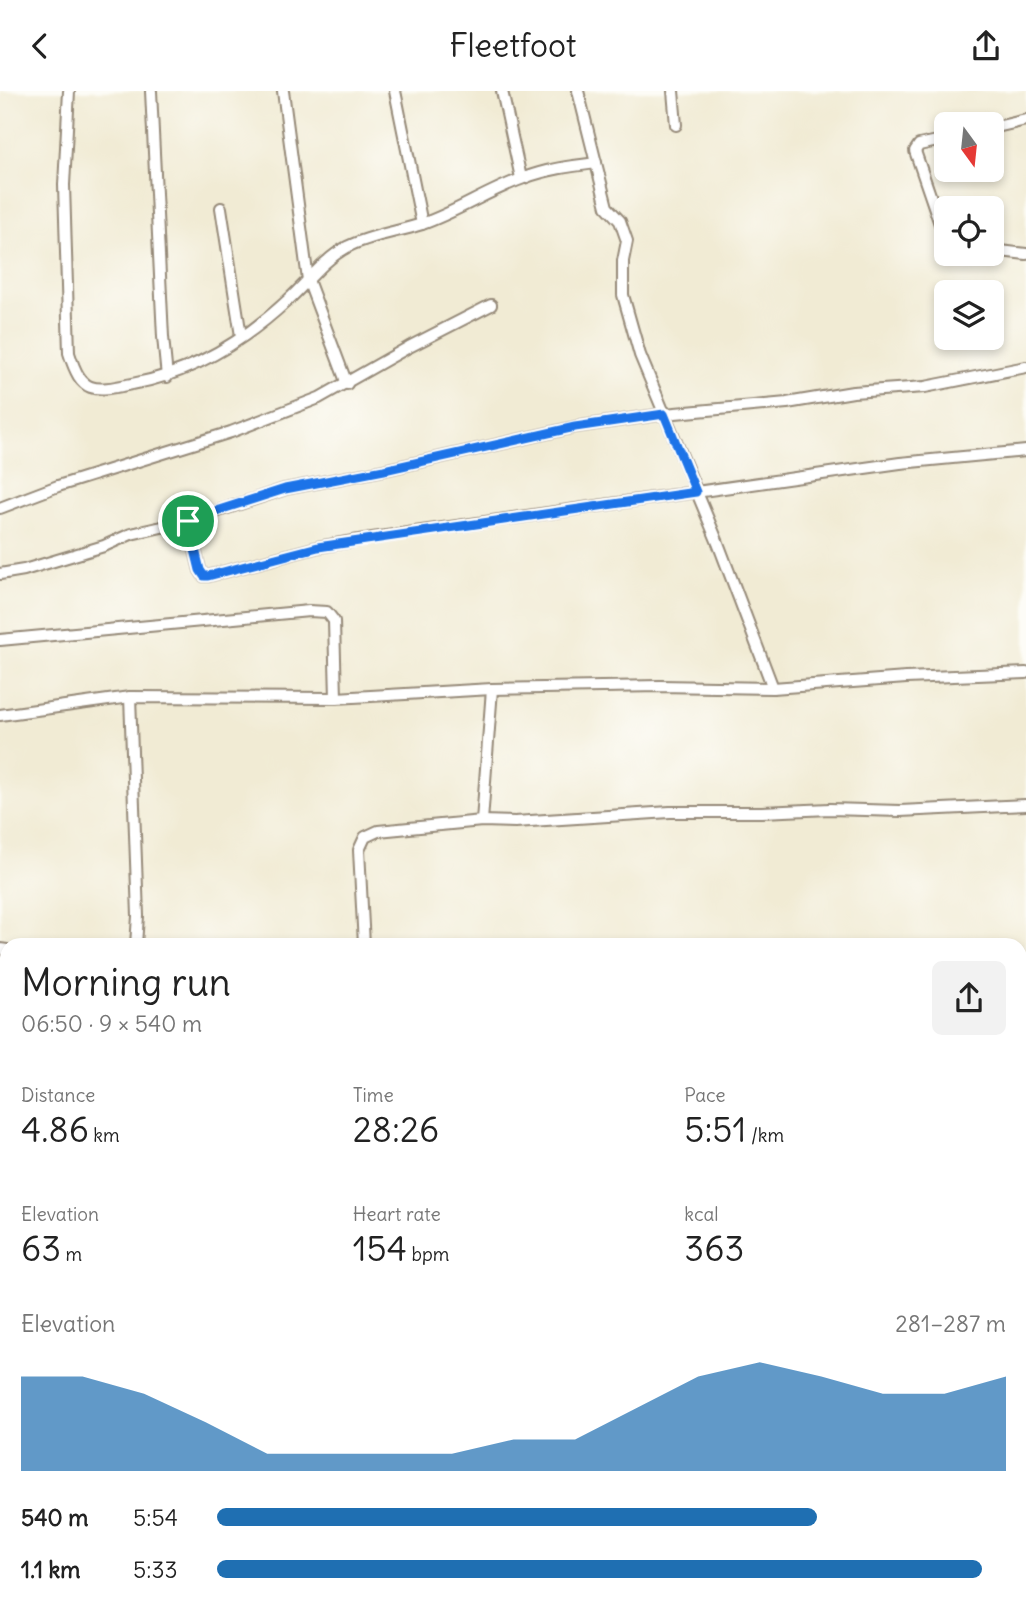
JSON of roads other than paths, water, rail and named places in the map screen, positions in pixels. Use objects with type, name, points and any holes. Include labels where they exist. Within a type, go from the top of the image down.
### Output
[{"type":"street","points":[[69,91],[64,185],[69,353],[76,377],[84,384],[103,390],[167,377],[223,350],[287,301],[327,260],[349,246],[422,224],[521,178],[569,166],[596,163]]},
{"type":"street","points":[[151,91],[167,377]]},
{"type":"street","points":[[283,91],[308,280],[347,384]]},
{"type":"street","points":[[395,91],[422,224]]},
{"type":"street","points":[[502,91],[521,178]]},
{"type":"street","points":[[578,91],[607,208],[620,221],[627,241],[623,261],[625,304],[640,355],[719,543],[773,688]]},
{"type":"street","points":[[673,91],[676,125]]},
{"type":"street","points":[[1004,125],[1026,120]]},
{"type":"street","points":[[934,142],[919,145],[915,151],[934,206]]},
{"type":"street","points":[[220,208],[241,336]]},
{"type":"street","points":[[1004,251],[1026,254]]},
{"type":"street","points":[[0,508],[231,432],[319,398],[491,305]]},
{"type":"street","points":[[0,574],[24,570],[104,546],[131,534],[188,521],[285,489],[384,470],[575,427],[664,414],[727,410],[853,392],[925,387],[1026,367]]},
{"type":"street","points":[[188,521],[200,570],[204,576],[208,576],[318,547],[900,463],[1026,451]]},
{"type":"street","points":[[0,640],[213,619],[309,611],[327,612],[334,621],[336,698]]},
{"type":"street","points":[[0,715],[130,697],[336,698],[492,689],[660,686],[773,688],[1026,673]]},
{"type":"street","points":[[482,821],[492,689]]},
{"type":"street","points":[[130,697],[138,916],[136,938]]},
{"type":"street","points":[[364,938],[359,850],[365,837],[378,831],[482,821],[515,822],[670,812],[830,809],[900,811],[1026,805]]}]
